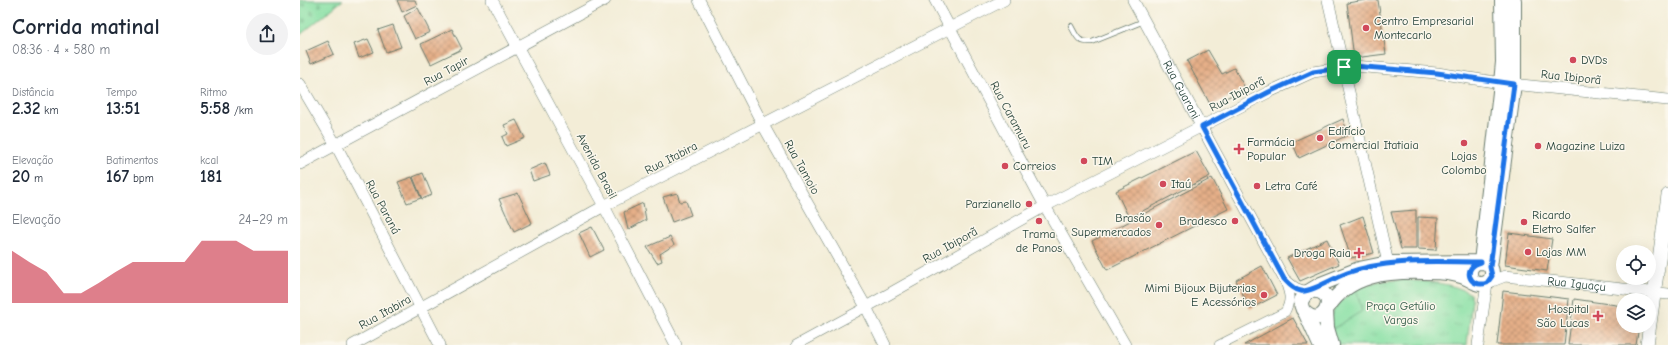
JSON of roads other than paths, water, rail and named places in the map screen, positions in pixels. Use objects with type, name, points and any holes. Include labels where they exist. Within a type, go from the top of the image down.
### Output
[{"type":"main road","points":[[1502,0],[1503,62],[1508,84]]},
{"type":"main road","points":[[1480,283],[1492,276],[1486,265],[1508,84],[1514,0]]},
{"type":"main road","points":[[1653,293],[1668,195]]},
{"type":"main road","points":[[1320,345],[1301,306],[1301,301],[1306,293],[1334,278],[1359,269],[1388,263],[1486,265]]},
{"type":"main road","points":[[1480,283],[1471,279],[1469,272],[1474,264],[1486,265]]},
{"type":"main road","points":[[1306,314],[1310,316],[1318,316],[1327,309],[1333,299],[1343,289],[1359,280],[1378,274],[1400,272],[1451,273],[1464,276],[1480,283]]},
{"type":"main road","points":[[1310,291],[1318,290],[1324,294],[1328,302],[1327,328],[1332,345]]},
{"type":"main road","points":[[1647,345],[1648,333]]},
{"type":"street","name":"Avenida Brasil","points":[[492,0],[604,206],[676,345]]},
{"type":"street","name":"Rua Tapir","points":[[300,164],[605,0]]},
{"type":"street","name":"Rua Tamoio","points":[[699,0],[763,125],[866,307],[885,345]]},
{"type":"street","name":"Rua Caramuru","points":[[935,0],[1045,206],[1125,345]]},
{"type":"street","name":"Rua Itabira","points":[[353,345],[604,206],[1004,0]]},
{"type":"street","name":"Rua Guarani","points":[[1133,0],[1284,279],[1296,289],[1310,291]]},
{"type":"street","points":[[1328,0],[1388,263]]},
{"type":"street","name":"Rua Ibiporã","points":[[796,345],[1045,206],[1269,92],[1313,72],[1354,66],[1437,73],[1508,84],[1668,100]]},
{"type":"street","name":"Rua Paraná","points":[[300,84],[336,145],[440,345]]},
{"type":"street","name":"Rua Iguaçu","points":[[1480,283],[1505,276],[1653,293]]},
{"type":"street","points":[[1284,279],[1290,298],[1285,312]]},
{"type":"street","points":[[1478,345],[1480,283]]},
{"type":"street","name":"Rua Iguaçu","points":[[1656,293],[1668,294]]},
{"type":"street","points":[[1219,345],[1285,312],[1299,310],[1306,314]]},
{"type":"lane","points":[[1072,26],[1077,38],[1084,42],[1092,42],[1144,21]]},
{"type":"place","name":"Centro Empresarial Montecarlo","points":[[1366,28]]},
{"type":"place","name":"DVDs","points":[[1573,60]]},
{"type":"place","name":"Edifício Comercial Itatiaia","points":[[1320,138]]},
{"type":"place","name":"Lojas Colombo","points":[[1464,143]]},
{"type":"place","name":"Magazine Luiza","points":[[1538,146]]},
{"type":"place","name":"Farmácia Popular","points":[[1239,149]]},
{"type":"place","name":"TIM","points":[[1084,161]]},
{"type":"place","name":"Correios","points":[[1005,166]]},
{"type":"place","name":"Itaú","points":[[1163,184]]},
{"type":"place","name":"Letra Café","points":[[1257,186]]},
{"type":"place","name":"Parzianello","points":[[1029,204]]},
{"type":"place","name":"Trama de Panos","points":[[1039,221]]},
{"type":"place","name":"Bradesco","points":[[1235,221]]},
{"type":"place","name":"Ricardo Eletro Salfer","points":[[1524,222]]},
{"type":"place","name":"Brasão Supermercados","points":[[1159,225]]},
{"type":"place","name":"Lojas MM","points":[[1528,252]]},
{"type":"place","name":"Droga Raia","points":[[1359,253]]},
{"type":"place","name":"Mimi Bijoux Bijuterias E Acessórios","points":[[1264,295]]},
{"type":"place","name":"Hospital São Lucas","points":[[1598,316]]},
{"type":"park label","name":"Praça Getúlio Vargas","points":[[1401,313]]}]
